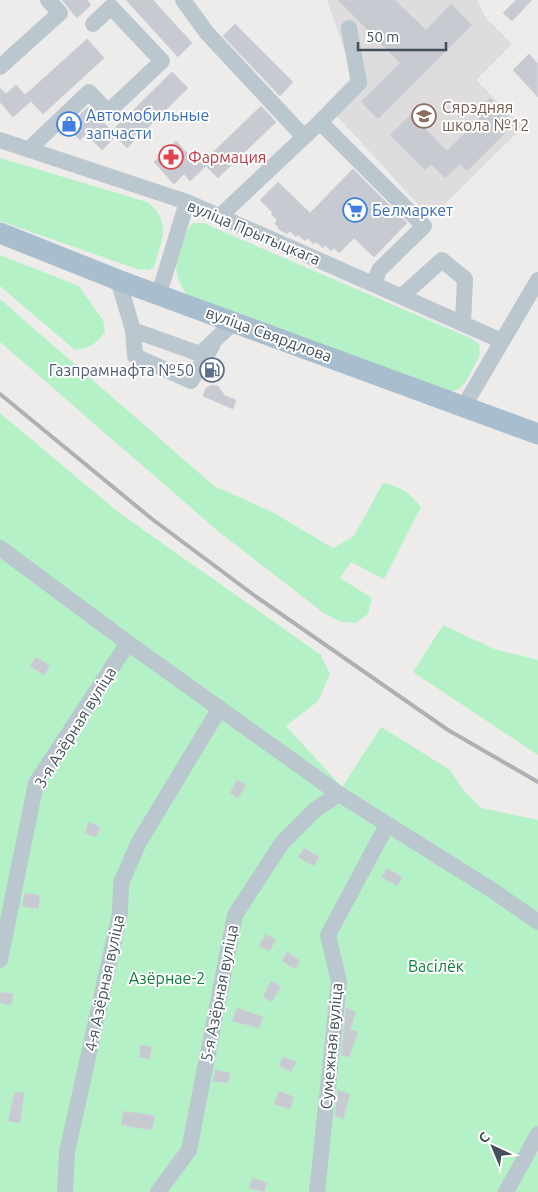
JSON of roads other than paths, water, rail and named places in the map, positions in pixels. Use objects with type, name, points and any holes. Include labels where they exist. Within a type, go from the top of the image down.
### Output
[{"type":"main road","name":"вуліца Свярдлова","points":[[0,233],[118,280],[235,321],[538,434]]},
{"type":"street","points":[[0,67],[60,13],[48,0]]},
{"type":"street","points":[[182,0],[207,32],[304,137]]},
{"type":"street","points":[[29,149],[89,92],[108,112],[162,61],[111,4],[94,24]]},
{"type":"street","points":[[220,216],[359,83],[349,28]]},
{"type":"street","points":[[320,122],[424,226],[380,270],[374,284]]},
{"type":"street","name":"вуліца Прытыцкага","points":[[0,140],[187,202],[502,342]]},
{"type":"street","points":[[159,294],[187,202]]},
{"type":"street","points":[[402,296],[442,260],[464,279],[463,324]]},
{"type":"street","points":[[118,280],[133,330],[135,356],[191,381],[217,338]]},
{"type":"street","points":[[464,406],[538,280]]},
{"type":"street","points":[[133,330],[200,354],[235,321]]},
{"type":"street","points":[[0,548],[128,644],[339,794],[387,826],[492,890],[538,922]]},
{"type":"street","name":"3-я Азёрная вуліца","points":[[0,960],[5,914],[36,783],[128,644]]},
{"type":"street","name":"4-я Азёрная вуліца","points":[[65,1192],[68,1152],[120,914],[121,883],[139,842],[220,708]]},
{"type":"street","name":"5-я Азёрная вуліца","points":[[158,1192],[188,1150],[235,915],[282,843],[316,809],[339,794]]},
{"type":"street","name":"Сумежная вуліца","points":[[317,1192],[339,982],[328,935],[387,826]]},
{"type":"street","points":[[506,1192],[538,1134]]},
{"type":"railway","points":[[0,394],[152,519],[255,596],[448,730],[538,782]]},
{"type":"place","name":"Сярэдняя школа №12","points":[[424,116]]},
{"type":"place","name":"Автомобильные запчасти","points":[[69,124]]},
{"type":"place","name":"Фармация","points":[[171,157]]},
{"type":"place","name":"Белмаркет","points":[[355,210]]},
{"type":"place","name":"Газпрамнафта №50","points":[[212,370]]},
{"type":"park label","name":"Васілёк","points":[[436,966]]},
{"type":"park label","name":"Азёрнае-2","points":[[167,978]]}]
